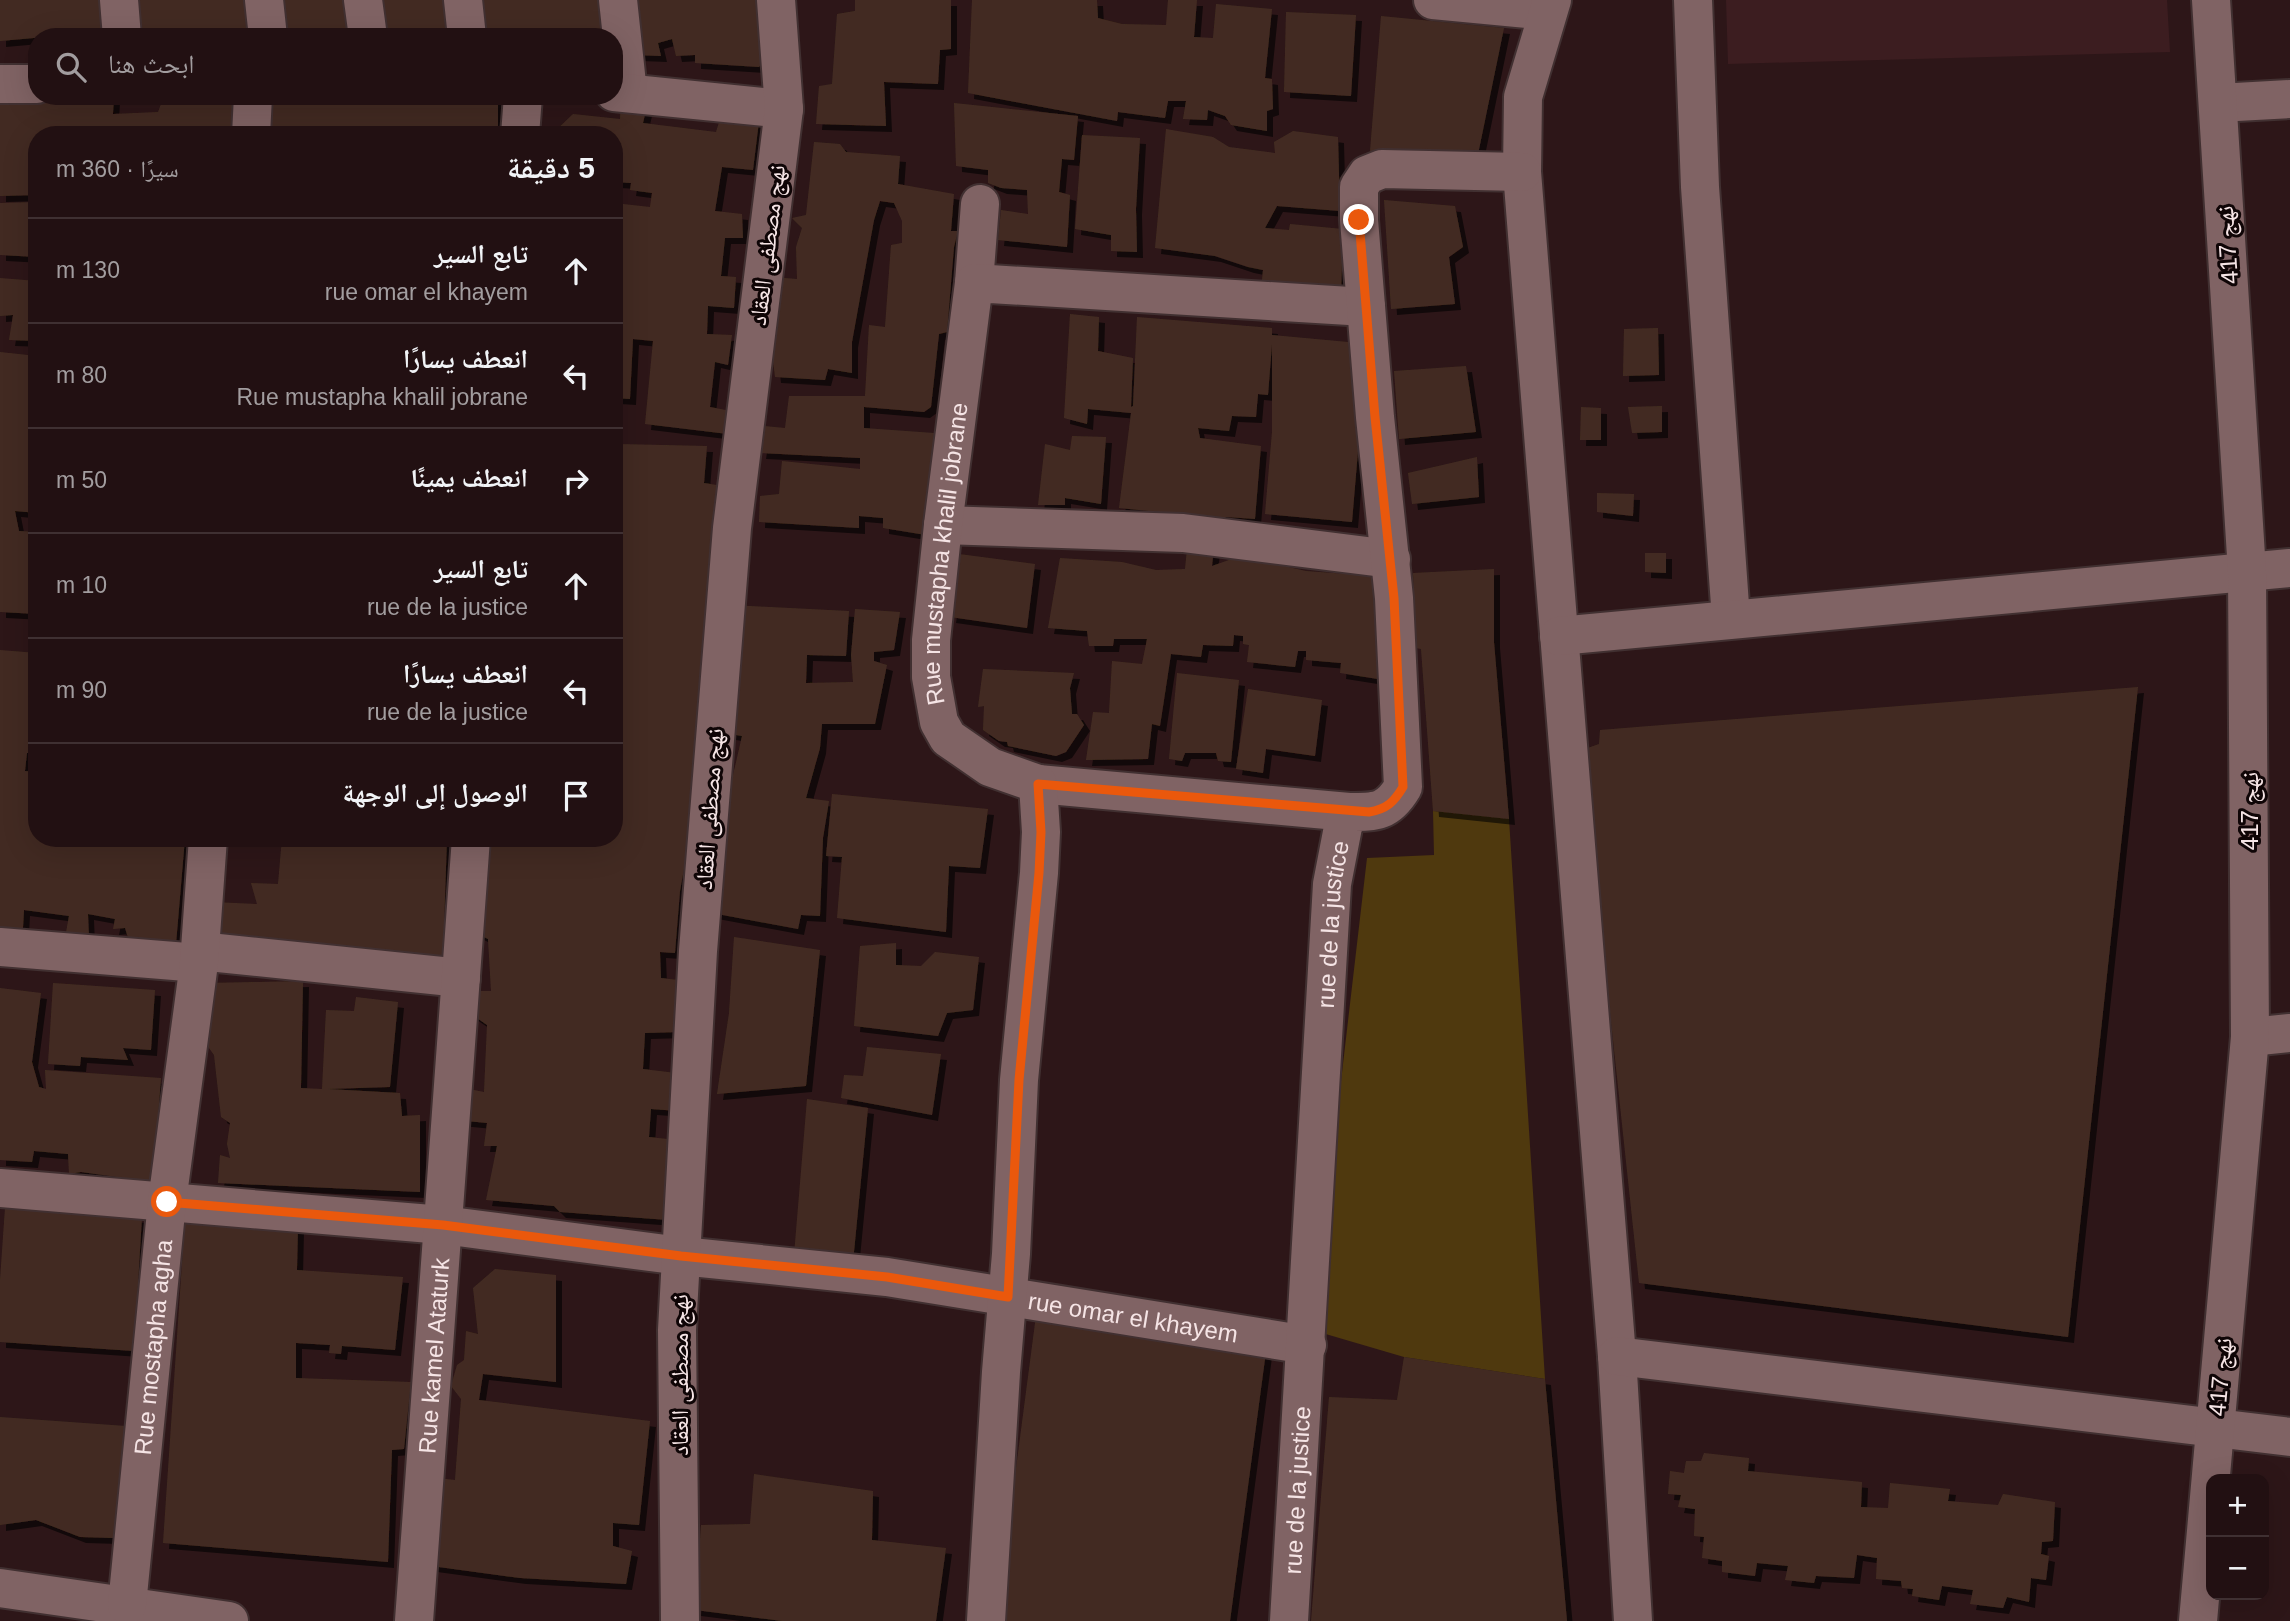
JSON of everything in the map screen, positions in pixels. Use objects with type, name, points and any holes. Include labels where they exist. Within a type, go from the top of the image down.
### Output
[{"type":"street","points":[[119,0],[121,28]]},
{"type":"street","points":[[264,0],[267,28]]},
{"type":"street","points":[[363,0],[367,28]]},
{"type":"street","points":[[463,0],[466,28]]},
{"type":"street","points":[[618,0],[619,28]]},
{"type":"street","name":"نهج مصطفى العقاد","points":[[680,1621],[677,1330],[698,951],[732,528],[784,109],[776,0]]},
{"type":"street","points":[[1433,0],[1550,6],[1523,97],[1522,172],[1617,1356],[1633,1621]]},
{"type":"street","points":[[1693,0],[1700,187],[1731,619]]},
{"type":"street","name":"نهج 417","points":[[2199,1621],[2250,1037],[2247,572],[2211,0]]},
{"type":"street","points":[[0,84],[28,85]]},
{"type":"street","points":[[623,93],[784,109]]},
{"type":"street","points":[[2218,103],[2290,99]]},
{"type":"street","points":[[251,126],[253,105]]},
{"type":"street","points":[[521,126],[522,105]]},
{"type":"street","name":"rue de la justice","points":[[1289,1621],[1332,884],[1343,827],[1349,812],[1384,810],[1396,799],[1403,787],[1391,559],[1375,417],[1359,187],[1367,175],[1382,169],[1522,172]]},
{"type":"street","name":"Rue mustapha khalil jobrane","points":[[980,204],[974,283],[931,640],[931,677],[939,722],[948,738],[990,767],[1038,784],[1349,812]]},
{"type":"street","points":[[974,283],[1366,307]]},
{"type":"street","points":[[943,525],[1183,533],[1391,559]]},
{"type":"street","points":[[1559,636],[2290,568]]},
{"type":"street","points":[[986,1621],[1008,1297],[1019,1080],[1039,873],[1041,832],[1038,784]]},
{"type":"street","name":"Rue mostapha agha","points":[[127,1605],[167,1202],[199,957],[207,847]]},
{"type":"street","name":"Rue kamel Ataturk","points":[[414,1621],[470,847]]},
{"type":"street","points":[[0,947],[199,957],[461,978]]},
{"type":"street","points":[[2250,1037],[2290,1032]]},
{"type":"street","name":"rue omar el khayem","points":[[0,1188],[443,1225],[681,1256],[887,1277],[1307,1345]]},
{"type":"street","points":[[1617,1356],[2290,1437]]},
{"type":"street","points":[[0,1588],[229,1621]]},
{"type":"shaded area","points":[[1726,0],[2167,0],[2170,52],[1728,64]]},
{"type":"shaded area","points":[[1433,811],[1509,819],[1545,1379],[1404,1357],[1312,1330],[1367,858],[1434,855]]},
{"type":"building","points":[[0,0],[112,0],[113,28],[28,28],[28,39],[0,41]]},
{"type":"building","points":[[130,0],[260,0],[263,28],[131,28]]},
{"type":"building","points":[[276,0],[356,0],[359,28],[280,28]]},
{"type":"building","points":[[379,0],[453,0],[455,28],[381,28]]},
{"type":"building","points":[[466,0],[607,0],[609,28],[470,28]]},
{"type":"building","points":[[625,0],[762,0],[767,56],[759,67],[695,63],[695,55],[676,56],[672,39],[658,43],[661,56],[635,55]]},
{"type":"building","points":[[855,0],[951,0],[951,49],[940,50],[938,84],[884,82],[886,126],[816,124],[819,86],[832,84],[837,14],[855,11]]},
{"type":"building","points":[[972,0],[1097,0],[1098,18],[1122,24],[1166,25],[1168,0],[1197,0],[1194,37],[1213,38],[1216,4],[1272,9],[1265,78],[1272,79],[1273,109],[1267,111],[1267,131],[1231,125],[1225,116],[1208,110],[1207,120],[1183,119],[1186,101],[1168,101],[1165,118],[1118,112],[1117,121],[968,93]]},
{"type":"building","points":[[1286,12],[1356,15],[1351,96],[1284,92]]},
{"type":"building","points":[[1381,16],[1504,28],[1476,164],[1370,151]]},
{"type":"building","points":[[0,93],[28,95],[28,105],[114,105],[113,114],[158,112],[161,105],[240,105],[237,126],[28,126],[28,195],[0,196]]},
{"type":"building","points":[[623,100],[647,106],[643,123],[716,132],[723,109],[760,113],[753,170],[722,167],[715,211],[742,214],[743,238],[725,238],[721,276],[736,277],[734,308],[708,306],[707,334],[732,335],[728,365],[715,362],[710,407],[736,412],[728,434],[645,424],[653,341],[633,339],[630,399],[623,399],[623,204],[650,207],[652,193],[630,190],[631,183],[623,183],[623,126],[560,126],[573,114],[620,119]]},
{"type":"building","points":[[954,103],[1078,116],[1074,160],[1062,159],[1059,192],[1070,195],[1067,247],[998,240],[1001,210],[1028,214],[1027,190],[1001,188],[988,183],[988,170],[956,166]]},
{"type":"building","points":[[272,105],[498,105],[498,126],[271,126]]},
{"type":"building","points":[[1166,129],[1213,137],[1229,147],[1275,153],[1274,142],[1293,131],[1338,137],[1340,211],[1277,206],[1265,228],[1289,230],[1290,224],[1343,229],[1341,295],[1261,290],[1263,270],[1215,256],[1155,248]]},
{"type":"building","points":[[1082,135],[1140,138],[1136,209],[1137,252],[1111,251],[1111,235],[1075,229]]},
{"type":"building","points":[[814,142],[840,144],[846,152],[900,156],[898,184],[954,194],[951,231],[958,231],[954,247],[947,332],[939,334],[931,407],[924,412],[864,407],[864,428],[934,433],[926,535],[883,528],[883,518],[859,516],[859,528],[759,522],[760,496],[779,494],[782,461],[860,469],[860,458],[760,453],[764,426],[785,428],[789,396],[865,396],[869,325],[885,327],[891,245],[902,243],[902,221],[894,203],[880,201],[874,220],[852,342],[852,373],[828,369],[825,380],[775,377],[767,310],[771,277],[797,279],[796,247],[802,228],[792,218],[806,215]]},
{"type":"building","points":[[1384,200],[1455,206],[1463,247],[1449,257],[1455,304],[1391,309]]},
{"type":"building","points":[[28,202],[28,257],[0,255],[0,203]]},
{"type":"building","points":[[0,278],[28,280],[28,341],[9,340],[13,315],[0,316]]},
{"type":"building","points":[[1070,314],[1099,317],[1098,351],[1133,358],[1131,407],[1137,317],[1272,328],[1272,335],[1348,342],[1359,439],[1352,522],[1265,514],[1272,432],[1272,344],[1268,395],[1258,394],[1256,417],[1232,416],[1229,431],[1198,428],[1200,438],[1261,446],[1255,519],[1226,517],[1217,523],[1189,515],[1119,508],[1131,413],[1088,409],[1087,424],[1064,418]]},
{"type":"building","points":[[1658,328],[1659,375],[1623,376],[1624,329]]},
{"type":"building","points":[[0,352],[28,355],[28,512],[15,511],[19,531],[28,532],[28,614],[0,612]]},
{"type":"building","points":[[1466,366],[1476,432],[1399,439],[1394,371]]},
{"type":"building","points":[[1662,406],[1662,432],[1632,433],[1628,407]]},
{"type":"building","points":[[1581,407],[1601,408],[1601,440],[1580,440]]},
{"type":"building","points":[[1072,436],[1106,437],[1101,504],[1065,498],[1065,505],[1038,505],[1045,444],[1070,450]]},
{"type":"building","points":[[623,444],[707,446],[704,483],[723,486],[692,824],[680,891],[675,953],[660,952],[661,978],[678,980],[680,1032],[645,1033],[643,1069],[684,1074],[678,1111],[651,1109],[649,1137],[677,1140],[668,1220],[560,1212],[554,1206],[486,1200],[497,1146],[484,1146],[487,1123],[456,1120],[459,1087],[484,1092],[487,1025],[471,1014],[464,991],[491,991],[488,939],[472,931],[471,913],[486,916],[484,874],[486,847],[623,847]]},
{"type":"building","points":[[1477,457],[1479,497],[1412,504],[1408,473]]},
{"type":"building","points":[[1597,493],[1634,494],[1633,516],[1597,512]]},
{"type":"building","points":[[1214,548],[1212,566],[1240,556],[1306,571],[1375,576],[1384,680],[1340,673],[1341,663],[1306,660],[1306,651],[1298,651],[1295,667],[1247,662],[1249,645],[1243,644],[1243,636],[1234,635],[1233,646],[1203,645],[1201,657],[1171,654],[1160,726],[1152,724],[1148,759],[1086,760],[1093,712],[1109,713],[1112,661],[1142,664],[1147,639],[1114,639],[1113,646],[1089,646],[1087,631],[1048,628],[1060,558],[1122,562],[1156,570],[1185,569],[1187,549]]},
{"type":"building","points":[[1645,553],[1666,553],[1666,573],[1645,572]]},
{"type":"building","points":[[959,554],[1035,564],[1027,628],[950,617]]},
{"type":"building","points":[[1494,569],[1494,642],[1509,819],[1433,811],[1421,649],[1416,648],[1413,573]]},
{"type":"building","points":[[730,605],[849,611],[846,656],[807,655],[806,683],[853,682],[851,655],[855,609],[900,612],[894,650],[874,652],[874,661],[887,665],[875,724],[822,724],[820,748],[806,798],[829,801],[823,838],[820,916],[801,915],[798,929],[712,913],[722,823],[742,736],[730,734]]},
{"type":"building","points":[[0,650],[28,652],[28,753],[25,771],[28,771],[28,847],[184,847],[176,944],[130,944],[125,928],[113,929],[115,919],[88,914],[89,938],[65,938],[69,916],[24,910],[23,928],[0,928]]},
{"type":"building","points":[[983,669],[1074,673],[1070,688],[1072,714],[1077,714],[1084,725],[1066,752],[1056,756],[1008,746],[1007,742],[999,741],[983,730],[984,706],[978,707]]},
{"type":"building","points":[[1177,673],[1239,680],[1231,762],[1218,761],[1216,753],[1185,753],[1182,761],[1169,759]]},
{"type":"building","points":[[2138,687],[2068,1337],[1639,1283],[1582,750],[1599,744],[1600,730]]},
{"type":"building","points":[[1248,689],[1322,700],[1315,756],[1266,749],[1263,773],[1236,769]]},
{"type":"building","points":[[832,794],[988,809],[980,868],[949,866],[946,932],[837,918],[842,857],[826,856]]},
{"type":"building","points":[[281,847],[447,847],[443,957],[211,947],[213,902],[257,904],[251,883],[278,884]]},
{"type":"building","points":[[734,937],[820,950],[806,1086],[717,1094],[729,1013]]},
{"type":"building","points":[[896,943],[896,965],[921,966],[935,952],[979,957],[973,1010],[947,1013],[938,1036],[854,1026],[860,946]]},
{"type":"building","points":[[303,981],[301,1088],[322,1089],[326,1010],[354,1011],[356,997],[398,1002],[390,1087],[328,1089],[400,1093],[402,1116],[420,1115],[420,1192],[218,1183],[220,1155],[230,1158],[227,1144],[230,1123],[221,1117],[214,1055],[204,1041],[206,983]]},
{"type":"building","points":[[53,983],[155,990],[151,1050],[123,1048],[128,1060],[81,1057],[80,1066],[48,1064]]},
{"type":"building","points":[[0,988],[41,993],[32,1062],[39,1087],[46,1089],[45,1070],[161,1078],[153,1182],[81,1172],[69,1174],[68,1154],[34,1151],[32,1162],[0,1160]]},
{"type":"building","points":[[867,1047],[941,1054],[932,1115],[841,1098],[844,1075],[863,1076]]},
{"type":"building","points":[[807,1099],[868,1108],[853,1262],[794,1255]]},
{"type":"building","points":[[5,1208],[142,1217],[134,1351],[0,1342],[0,1280]]},
{"type":"building","points":[[185,1219],[298,1226],[297,1270],[403,1277],[395,1350],[342,1346],[341,1354],[329,1353],[330,1345],[296,1343],[296,1378],[411,1382],[404,1449],[392,1450],[388,1562],[163,1543]]},
{"type":"building","points":[[495,1269],[556,1275],[556,1382],[483,1374],[479,1400],[650,1421],[639,1525],[613,1523],[613,1546],[632,1551],[626,1584],[520,1578],[424,1565],[428,1477],[455,1480],[461,1399],[451,1386],[457,1365],[464,1360],[466,1331],[478,1334],[473,1288]]},
{"type":"building","points":[[1037,1308],[1267,1344],[1230,1621],[996,1621]]},
{"type":"building","points":[[1404,1357],[1545,1379],[1567,1621],[1311,1621],[1329,1397],[1397,1400]]},
{"type":"building","points":[[0,1417],[126,1426],[113,1538],[80,1537],[36,1520],[0,1525]]},
{"type":"building","points":[[1704,1453],[1749,1458],[1748,1471],[1862,1482],[1861,1507],[1888,1508],[1890,1483],[1950,1489],[1948,1501],[1998,1505],[2003,1494],[2055,1502],[2053,1541],[2042,1542],[2041,1554],[2049,1556],[2046,1580],[2031,1578],[2029,1602],[2007,1597],[2003,1608],[1970,1604],[1973,1590],[1942,1586],[1939,1600],[1912,1596],[1913,1589],[1902,1588],[1901,1581],[1876,1579],[1877,1558],[1857,1555],[1854,1578],[1816,1576],[1814,1583],[1785,1580],[1788,1566],[1757,1563],[1755,1576],[1722,1572],[1722,1561],[1702,1558],[1704,1537],[1694,1536],[1695,1509],[1678,1507],[1681,1495],[1668,1494],[1670,1471],[1684,1473],[1686,1461],[1701,1461]]},
{"type":"building","points":[[754,1474],[873,1491],[872,1540],[946,1548],[936,1621],[782,1621],[695,1610],[701,1525],[750,1524]]},
{"type":"route","points":[[167,1202],[443,1225],[681,1256],[887,1277],[1008,1297],[1019,1080],[1039,873],[1041,832],[1038,784],[1349,812],[1384,810],[1396,799],[1403,787],[1391,559],[1375,417],[1359,220]]}]
